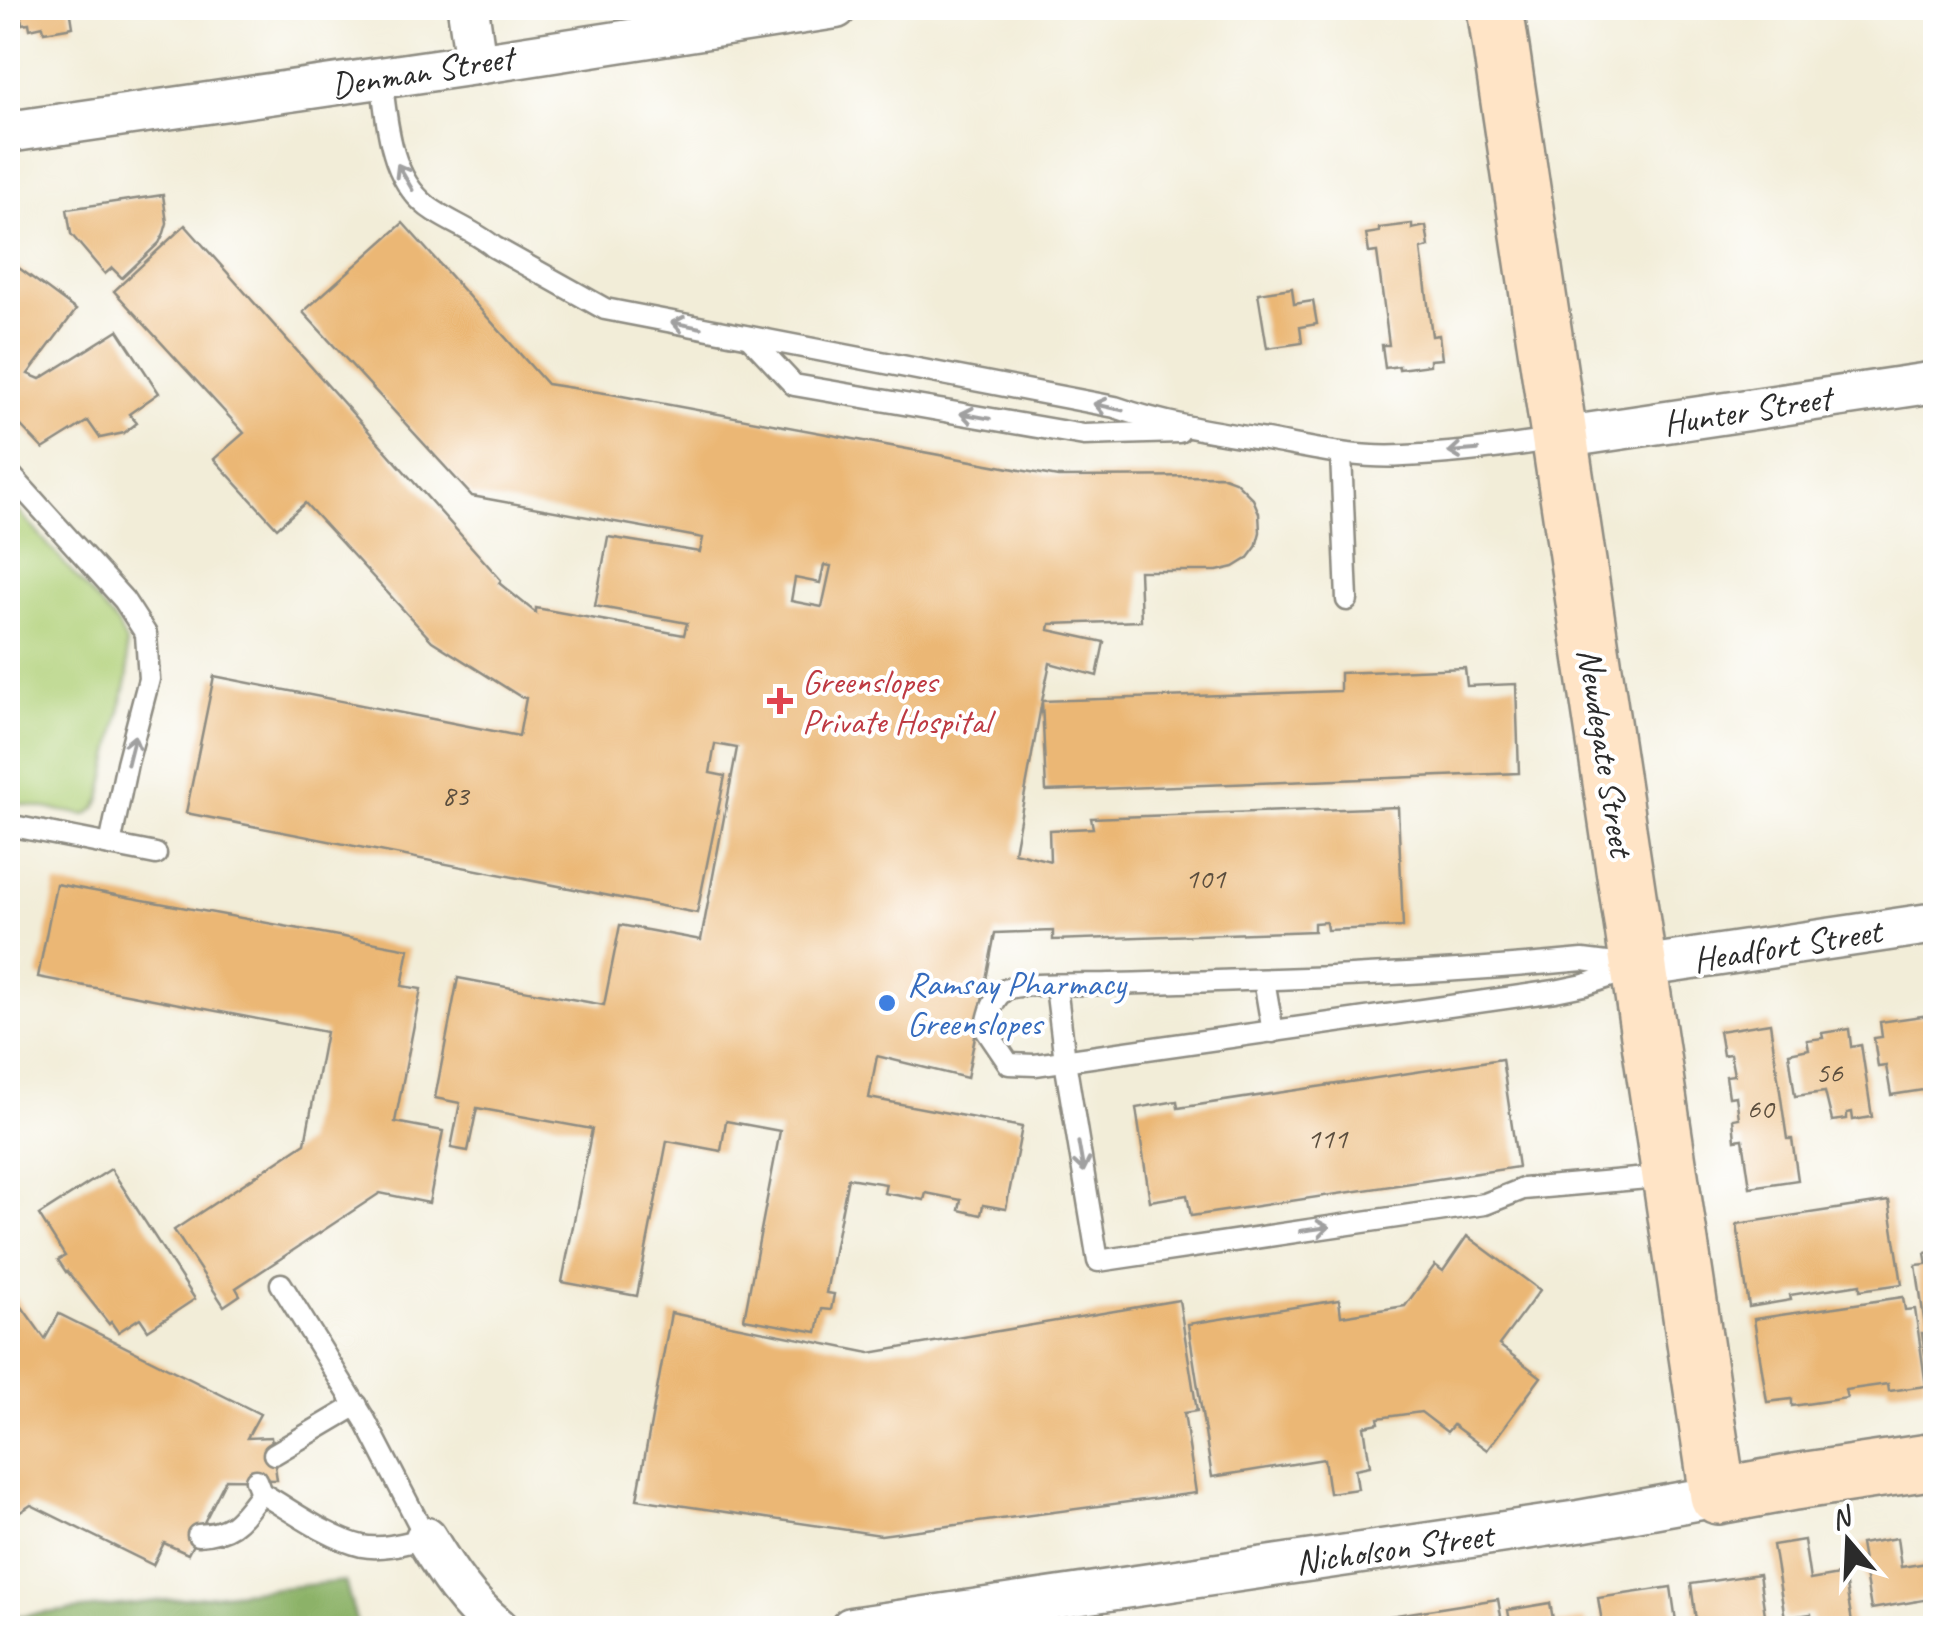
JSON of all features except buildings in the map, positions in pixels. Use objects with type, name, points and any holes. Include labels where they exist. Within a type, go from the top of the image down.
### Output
[{"type":"street","points":[[468,8],[476,64]]},
{"type":"street","name":"Denman Street","points":[[8,132],[836,8]]},
{"type":"street","name":"Newdegate Street","points":[[1495,8],[1718,1496]]},
{"type":"street","name":"Hunter Street","points":[[1559,438],[1936,382]]},
{"type":"street","name":"Headfort Street","points":[[1638,967],[1936,923]]},
{"type":"street","name":"Nicholson Street","points":[[851,1628],[1560,1524],[1936,1461]]},
{"type":"street","points":[[426,1538],[479,1613],[498,1628]]},
{"type":"lane","points":[[380,78],[400,173],[422,202],[605,309],[1341,454],[1402,456],[1559,438]]},
{"type":"lane","points":[[749,337],[794,385],[1084,435],[1210,431]]},
{"type":"lane","points":[[1341,454],[1347,600]]},
{"type":"lane","points":[[8,472],[124,600],[146,634],[149,679],[110,845]]},
{"type":"lane","points":[[8,825],[156,854]]},
{"type":"lane","points":[[1583,960],[1638,967],[1555,991],[1035,1065],[1009,1064],[986,1030],[990,1008],[1003,990],[1020,984],[1264,980],[1583,960]]},
{"type":"lane","points":[[1264,980],[1273,1032]]},
{"type":"lane","points":[[1056,986],[1064,1060],[1098,1261],[1484,1204],[1523,1190],[1672,1176]]},
{"type":"lane","points":[[198,1535],[216,1534],[238,1523],[258,1487],[338,1537],[364,1547],[399,1545],[426,1538],[356,1406],[282,1284]]},
{"type":"lane","points":[[274,1454],[356,1406]]},
{"type":"green space","points":[[8,499],[118,625],[126,643],[128,675],[101,799],[86,815],[8,802]]},
{"type":"green space","points":[[345,1581],[358,1628],[8,1628],[8,1617]]},
{"type":"place","name":"Greenslopes Private Hospital","points":[[780,701]]},
{"type":"place","name":"Ramsay Pharmacy Greenslopes","points":[[887,1003]]}]
